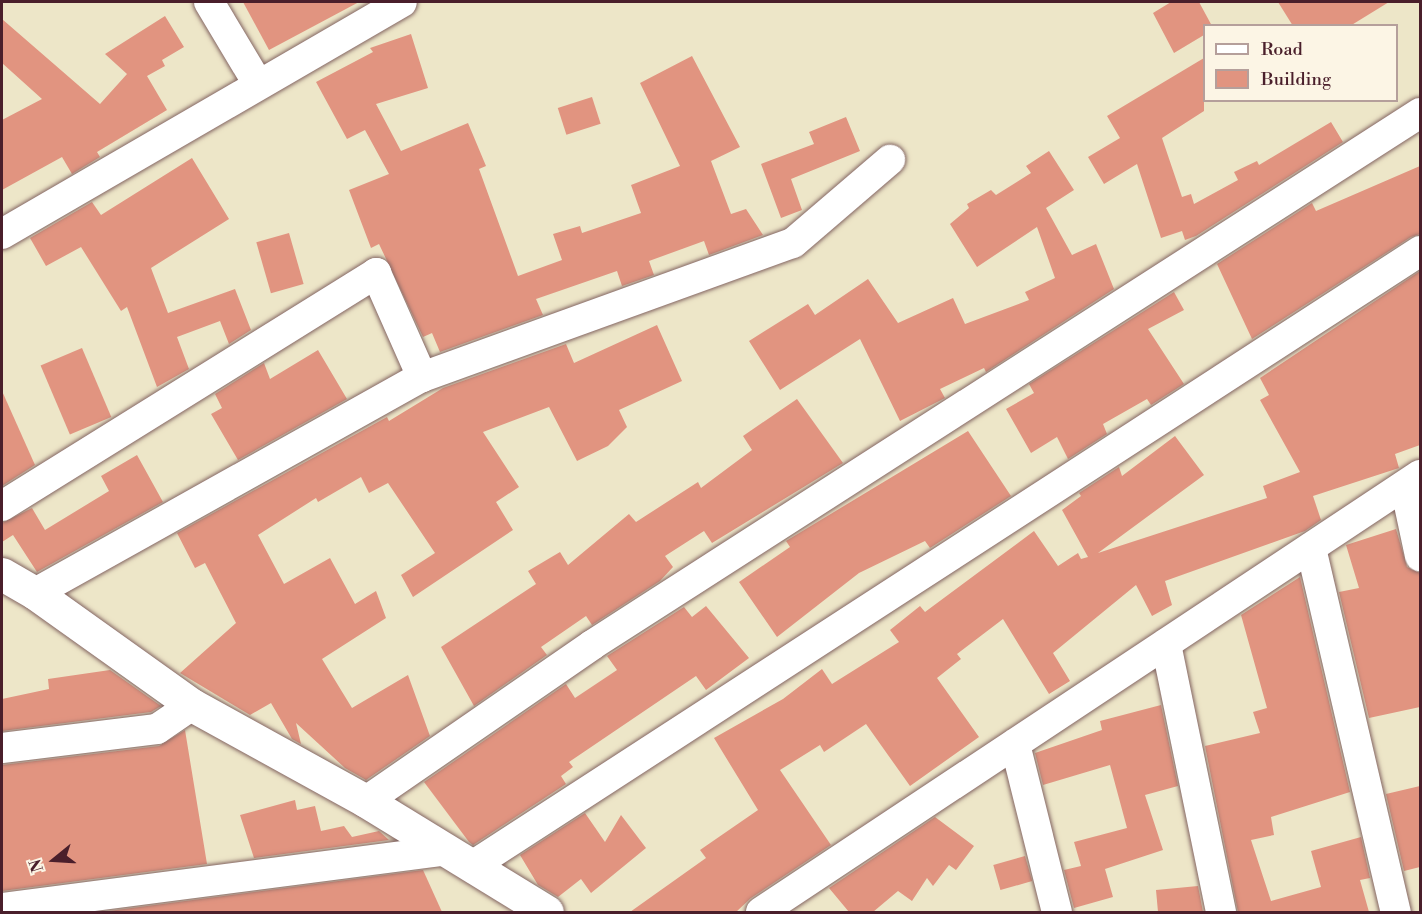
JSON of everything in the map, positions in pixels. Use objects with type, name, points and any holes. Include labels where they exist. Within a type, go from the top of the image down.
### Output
[{"type":"street","points":[[209,2],[258,84]]},
{"type":"street","points":[[2,234],[402,2]]},
{"type":"street","points":[[366,801],[592,645],[1420,113]]},
{"type":"street","points":[[36,593],[422,377],[793,243],[890,160]]},
{"type":"street","points":[[2,908],[459,858],[1420,251]]},
{"type":"street","points":[[2,506],[376,273],[422,377]]},
{"type":"street","points":[[761,912],[1413,481],[1420,556]]},
{"type":"street","points":[[1311,548],[1396,912]]},
{"type":"street","points":[[2,574],[36,593],[192,705],[366,801],[547,912]]},
{"type":"street","points":[[1166,644],[1221,912]]},
{"type":"street","points":[[2,748],[157,729],[192,705]]},
{"type":"street","points":[[1015,744],[1057,912]]},
{"type":"building","points":[[243,2],[359,2],[269,50]]},
{"type":"building","points":[[1171,2],[1199,2],[1211,24],[1203,24],[1203,36],[1174,53],[1153,13]]},
{"type":"building","points":[[1278,2],[1389,2],[1353,24],[1292,24]]},
{"type":"building","points":[[165,16],[184,47],[162,60],[165,66],[147,76],[167,110],[97,152],[100,157],[72,174],[62,157],[2,190],[2,120],[42,99],[2,63],[2,19],[100,104],[127,74],[105,54]]},
{"type":"building","points":[[411,34],[428,88],[376,104],[401,151],[468,123],[486,166],[479,169],[518,276],[562,260],[553,234],[580,226],[582,233],[641,213],[631,185],[680,166],[640,83],[692,56],[740,147],[711,161],[731,214],[746,209],[763,235],[709,255],[704,241],[649,261],[654,275],[622,286],[617,271],[536,299],[543,315],[440,352],[432,333],[423,337],[379,244],[371,248],[349,190],[389,174],[365,130],[347,139],[316,82],[373,52],[370,48]]},
{"type":"building","points":[[1203,59],[1204,111],[1162,138],[1182,197],[1191,194],[1194,204],[1238,180],[1234,172],[1257,161],[1259,165],[1331,122],[1343,142],[1196,236],[1185,240],[1182,231],[1161,238],[1137,164],[1104,184],[1088,157],[1120,138],[1107,116]]},
{"type":"building","points":[[592,97],[601,124],[566,135],[558,108]]},
{"type":"building","points":[[846,117],[860,151],[791,179],[802,210],[781,218],[761,164],[814,144],[809,132]]},
{"type":"building","points":[[1049,151],[1074,190],[1046,208],[1072,255],[1096,244],[1114,289],[986,372],[984,368],[940,389],[945,398],[900,421],[860,339],[780,390],[749,341],[808,304],[815,315],[868,279],[898,323],[953,298],[965,324],[1029,300],[1025,292],[1055,278],[1037,227],[977,267],[950,224],[969,208],[967,204],[991,190],[996,195],[1031,173],[1026,166]]},
{"type":"building","points":[[192,158],[229,219],[151,268],[168,313],[235,289],[251,330],[229,344],[220,321],[177,337],[189,369],[157,387],[127,307],[121,311],[81,247],[46,266],[30,238],[92,202],[101,215]]},
{"type":"building","points":[[1420,166],[1420,234],[1411,237],[1252,339],[1217,264],[1312,203],[1316,211]]},
{"type":"building","points":[[289,233],[304,284],[271,293],[256,242]]},
{"type":"building","points":[[1420,271],[1420,445],[1395,454],[1399,468],[1313,496],[1321,520],[1305,531],[1165,581],[1172,605],[1152,616],[1136,585],[1053,653],[1070,681],[1049,694],[1003,619],[957,654],[961,659],[937,678],[979,737],[910,786],[866,724],[824,752],[820,745],[780,770],[831,845],[751,898],[736,912],[630,912],[706,858],[700,850],[758,810],[714,738],[783,699],[822,669],[832,684],[899,642],[890,630],[920,606],[925,612],[1034,531],[1058,566],[1078,553],[1081,559],[1088,557],[1062,510],[1081,496],[1079,493],[1119,467],[1122,476],[1175,436],[1204,475],[1098,553],[1267,498],[1263,486],[1300,472],[1260,400],[1269,395],[1260,378]]},
{"type":"building","points":[[1174,292],[1184,310],[1148,329],[1184,384],[1151,405],[1147,399],[1103,424],[1107,434],[1068,459],[1057,437],[1031,453],[1006,409],[1034,393],[1029,384]]},
{"type":"building","points":[[657,325],[682,381],[619,410],[627,427],[608,446],[577,461],[549,407],[483,432],[519,487],[496,502],[513,530],[413,597],[401,575],[435,553],[388,483],[369,493],[361,477],[318,502],[316,498],[258,535],[284,584],[330,558],[355,604],[376,591],[386,618],[322,659],[352,708],[408,675],[430,736],[366,780],[345,768],[296,723],[301,744],[292,739],[271,703],[250,715],[180,673],[236,623],[205,563],[195,568],[177,533],[387,417],[389,421],[443,388],[566,344],[574,363]]},
{"type":"building","points":[[82,348],[111,417],[70,435],[41,366]]},
{"type":"building","points":[[318,350],[347,399],[238,460],[211,414],[222,408],[215,394],[264,363],[270,379]]},
{"type":"building","points":[[2,391],[35,465],[2,486]]},
{"type":"building","points":[[797,399],[843,463],[712,543],[704,531],[665,556],[673,567],[660,581],[592,625],[586,616],[541,647],[547,655],[474,706],[441,647],[536,584],[528,571],[560,552],[568,565],[629,514],[636,522],[698,482],[701,488],[752,450],[743,436]]},
{"type":"building","points":[[968,431],[1011,496],[930,548],[925,541],[859,573],[777,637],[739,582],[790,547],[786,541]]},
{"type":"building","points":[[137,455],[163,502],[37,572],[13,535],[2,542],[2,523],[32,508],[45,530],[109,491],[101,476]]},
{"type":"building","points":[[1396,529],[1407,567],[1420,573],[1420,707],[1369,718],[1339,592],[1359,588],[1346,545]]},
{"type":"building","points":[[1300,577],[1350,792],[1271,817],[1274,835],[1251,840],[1271,901],[1321,887],[1311,851],[1361,837],[1370,878],[1360,880],[1369,912],[1238,912],[1205,746],[1260,733],[1253,712],[1267,708],[1241,615]]},
{"type":"building","points":[[706,606],[749,658],[706,690],[696,676],[569,762],[573,767],[561,776],[566,784],[473,845],[469,842],[424,782],[566,684],[575,698],[617,670],[607,656],[684,607],[692,617]]},
{"type":"building","points":[[110,670],[161,706],[151,712],[2,731],[2,699],[49,689],[48,679]]},
{"type":"building","points":[[1161,705],[1178,786],[1145,795],[1163,850],[1105,869],[1113,897],[1074,908],[1064,870],[1081,866],[1074,842],[1127,828],[1110,765],[1043,785],[1035,753],[1102,730],[1100,721]]},
{"type":"building","points":[[185,730],[207,864],[2,891],[2,765],[159,746]]},
{"type":"building","points":[[1420,786],[1420,867],[1404,871],[1386,794]]},
{"type":"building","points":[[295,800],[297,810],[315,806],[321,831],[344,826],[352,837],[379,831],[389,840],[254,858],[240,815]]},
{"type":"building","points":[[585,813],[605,842],[621,815],[646,848],[591,893],[581,879],[558,897],[538,885],[520,855]]},
{"type":"building","points":[[935,817],[974,846],[956,870],[949,865],[933,886],[927,878],[912,901],[898,891],[873,912],[849,912],[829,888]]},
{"type":"building","points":[[1025,856],[1032,881],[1000,890],[993,865]]},
{"type":"building","points":[[423,870],[442,912],[101,912]]},
{"type":"building","points":[[1198,886],[1203,912],[1158,912],[1156,890]]}]
